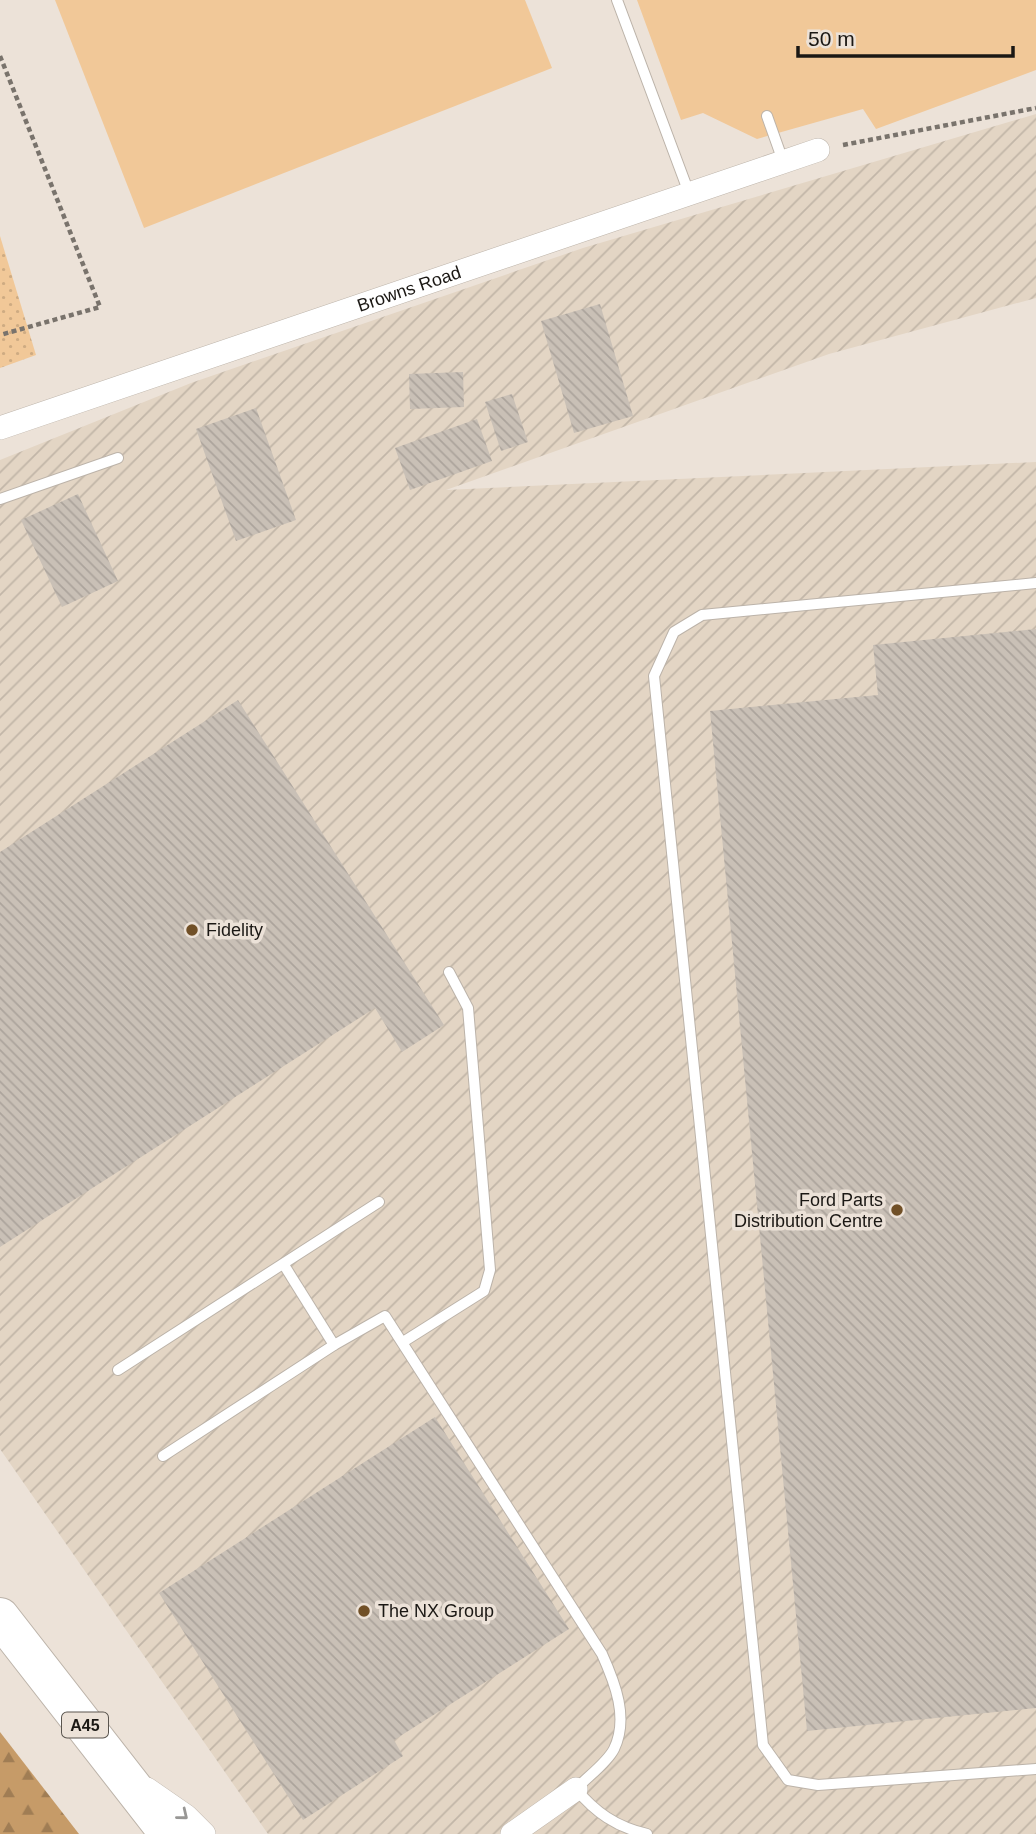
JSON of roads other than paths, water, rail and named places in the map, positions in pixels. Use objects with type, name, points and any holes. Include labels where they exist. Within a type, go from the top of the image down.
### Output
[{"type":"highway","name":"A45","points":[[0,1617],[169,1834]]},
{"type":"street","name":"Browns Road","points":[[0,428],[818,150]]},
{"type":"street","points":[[119,1769],[186,1816],[204,1834]]},
{"type":"street","points":[[512,1834],[576,1788]]},
{"type":"lane","points":[[617,0],[690,193]]},
{"type":"lane","points":[[767,116],[783,161]]},
{"type":"lane","points":[[0,499],[118,458]]},
{"type":"lane","points":[[1036,583],[702,615],[674,632],[654,676],[763,1745],[788,1780],[818,1785],[1036,1769]]},
{"type":"lane","points":[[403,1342],[484,1291],[491,1270],[468,1008],[449,972]]},
{"type":"lane","points":[[118,1370],[379,1202]]},
{"type":"lane","points":[[284,1265],[334,1345]]},
{"type":"lane","points":[[163,1457],[334,1345],[386,1316],[602,1654],[615,1685],[621,1720],[614,1750],[576,1788],[593,1810],[642,1833]]},
{"type":"place","name":"Fidelity","points":[[192,930]]},
{"type":"place","name":"Ford Parts Distribution Centre","points":[[897,1210]]},
{"type":"place","name":"The NX Group","points":[[364,1611]]}]
